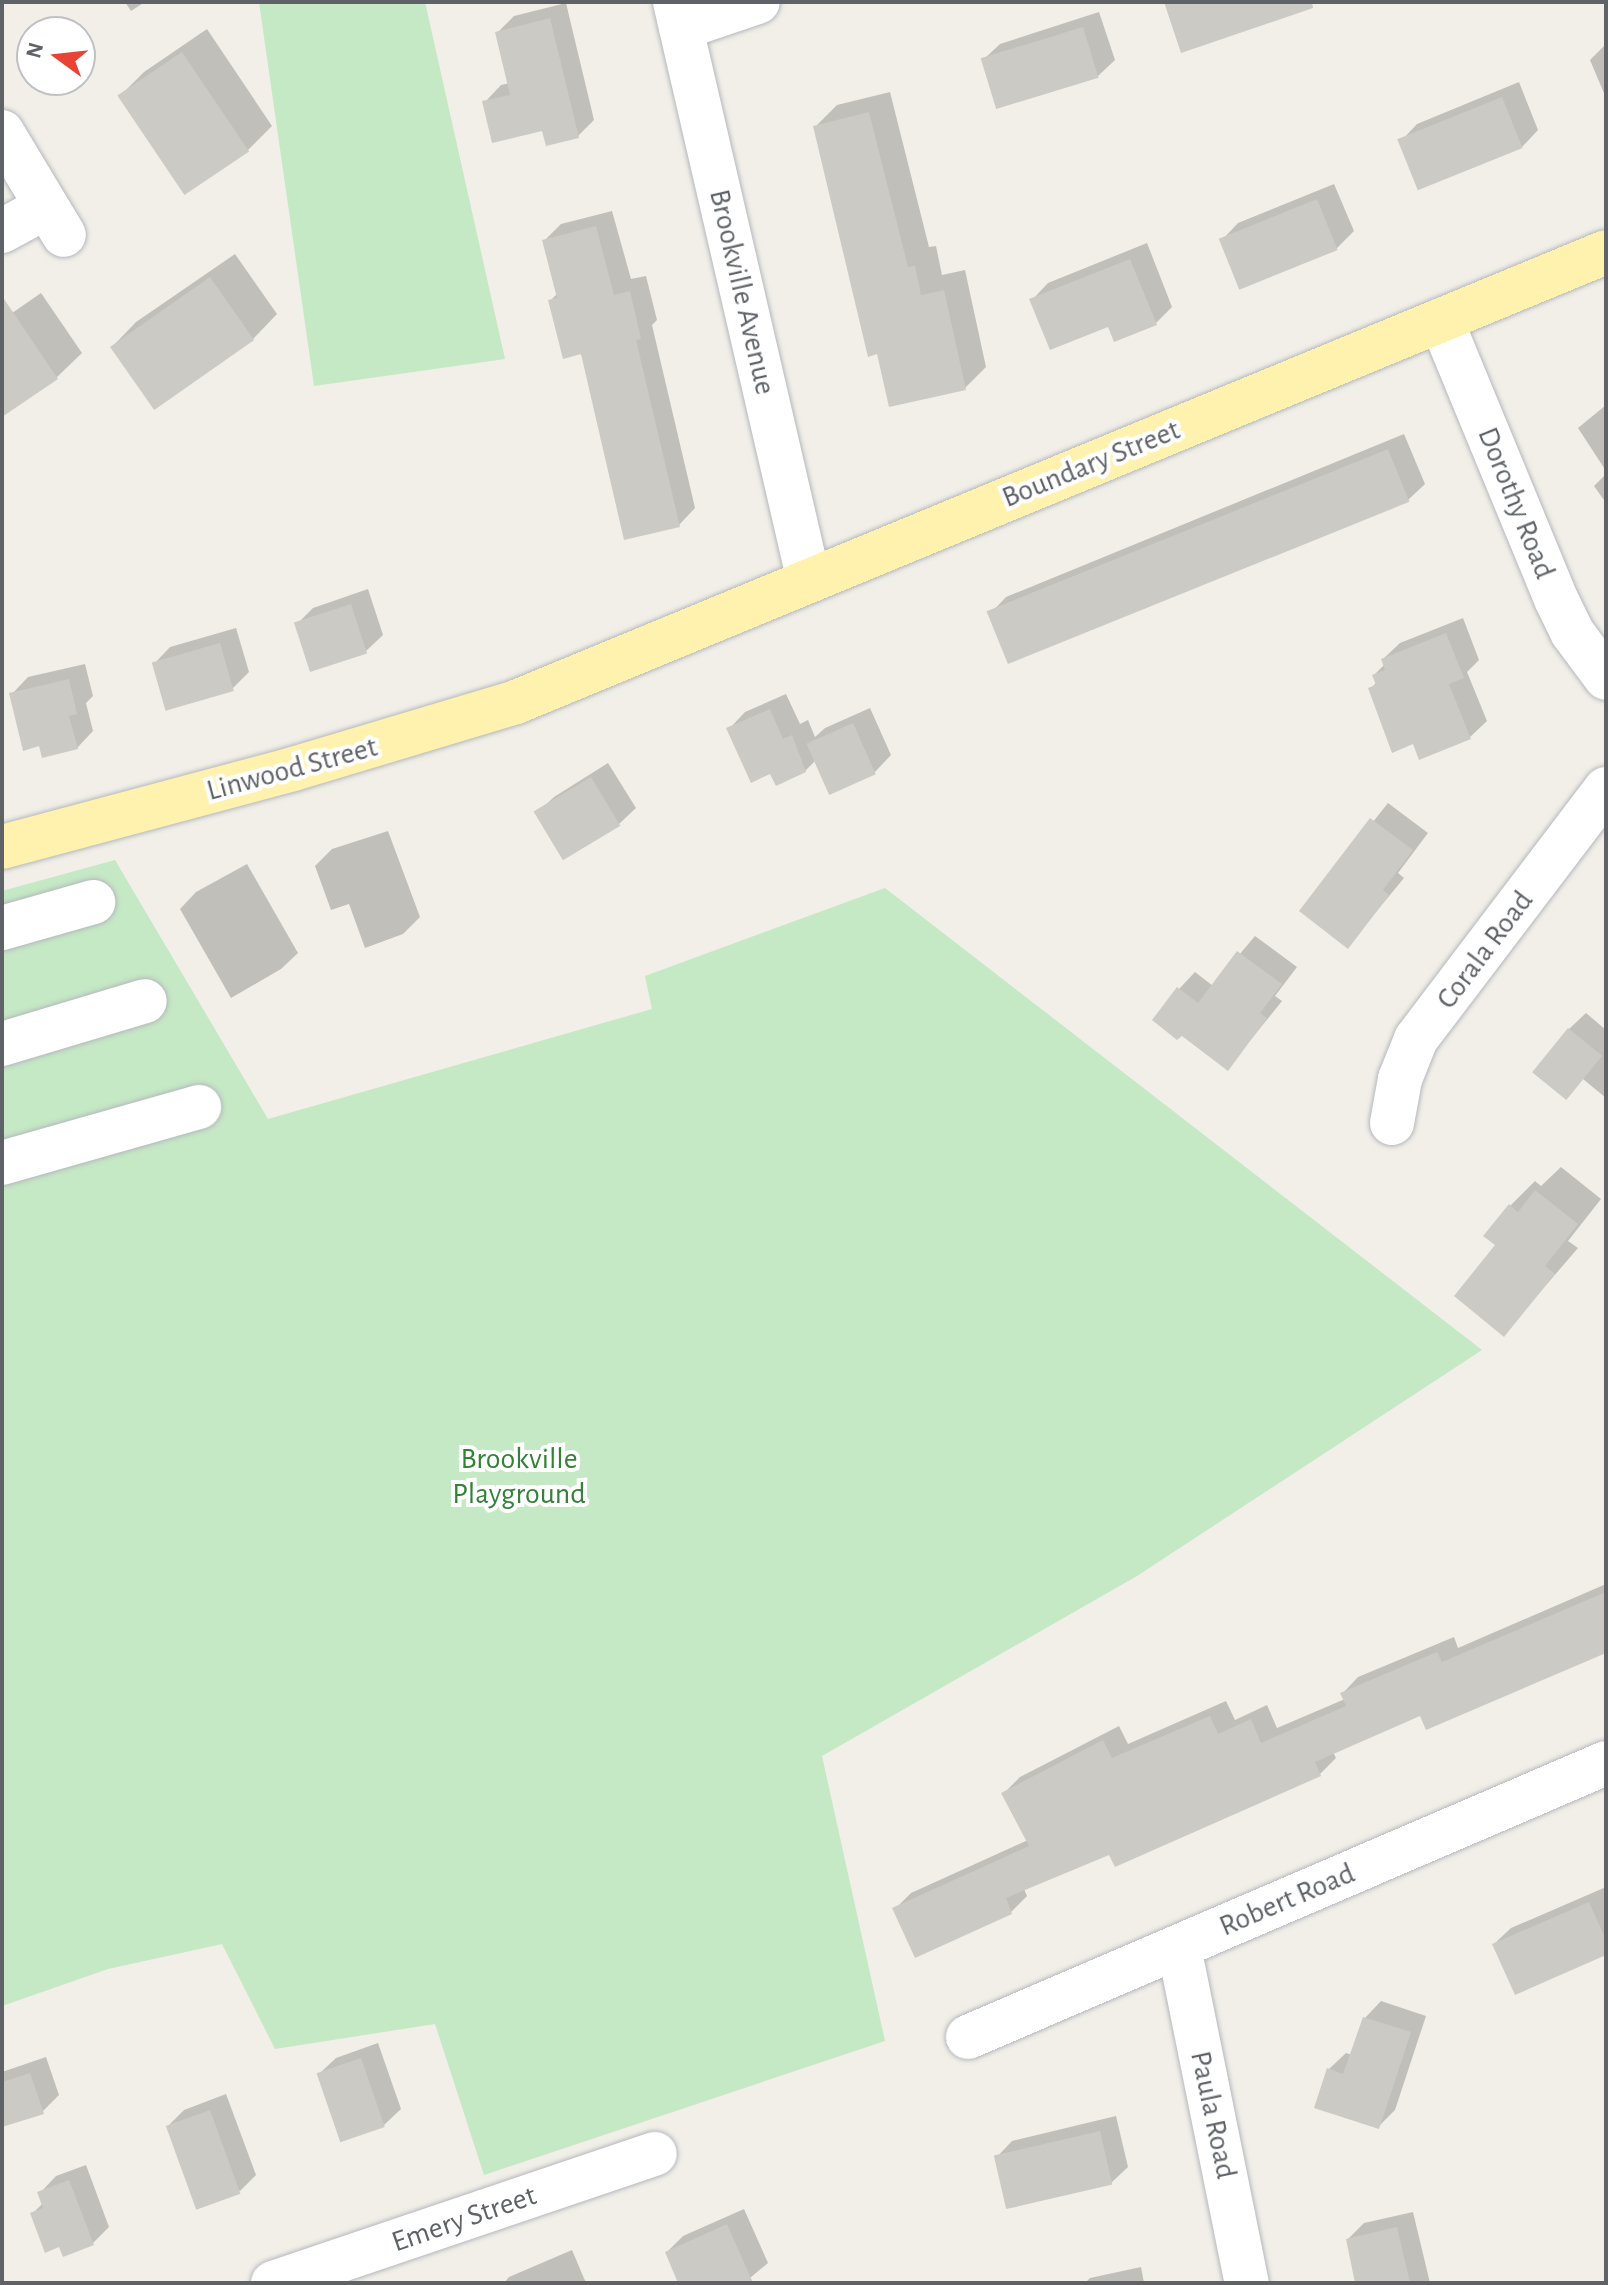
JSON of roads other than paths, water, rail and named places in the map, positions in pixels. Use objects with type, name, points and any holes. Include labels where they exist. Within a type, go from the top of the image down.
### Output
[{"type":"main road","name":"Boundary Street","points":[[577,677],[1606,252]]},
{"type":"main road","name":"Linwood Street","points":[[2,847],[458,722],[577,677]]},
{"type":"street","points":[[678,15],[758,2]]},
{"type":"street","name":"Brookville Avenue","points":[[678,15],[809,581]]},
{"type":"street","points":[[2,132],[55,221],[2,231]]},
{"type":"street","name":"Dorothy Road","points":[[1441,320],[1556,599],[1572,632],[1606,678]]},
{"type":"street","name":"Corala Road","points":[[1392,1123],[1400,1079],[1416,1039],[1606,789]]},
{"type":"street","points":[[2,928],[93,902]]},
{"type":"street","points":[[2,1044],[145,1001]]},
{"type":"street","points":[[2,1163],[199,1107]]},
{"type":"street","name":"Robert Road","points":[[968,2037],[1606,1763]]},
{"type":"street","name":"Paula Road","points":[[1179,1947],[1247,2283]]},
{"type":"street","name":"Emery Street","points":[[273,2283],[655,2154]]},
{"type":"park label","name":"Brookville Playground","points":[[519,1476]]}]
